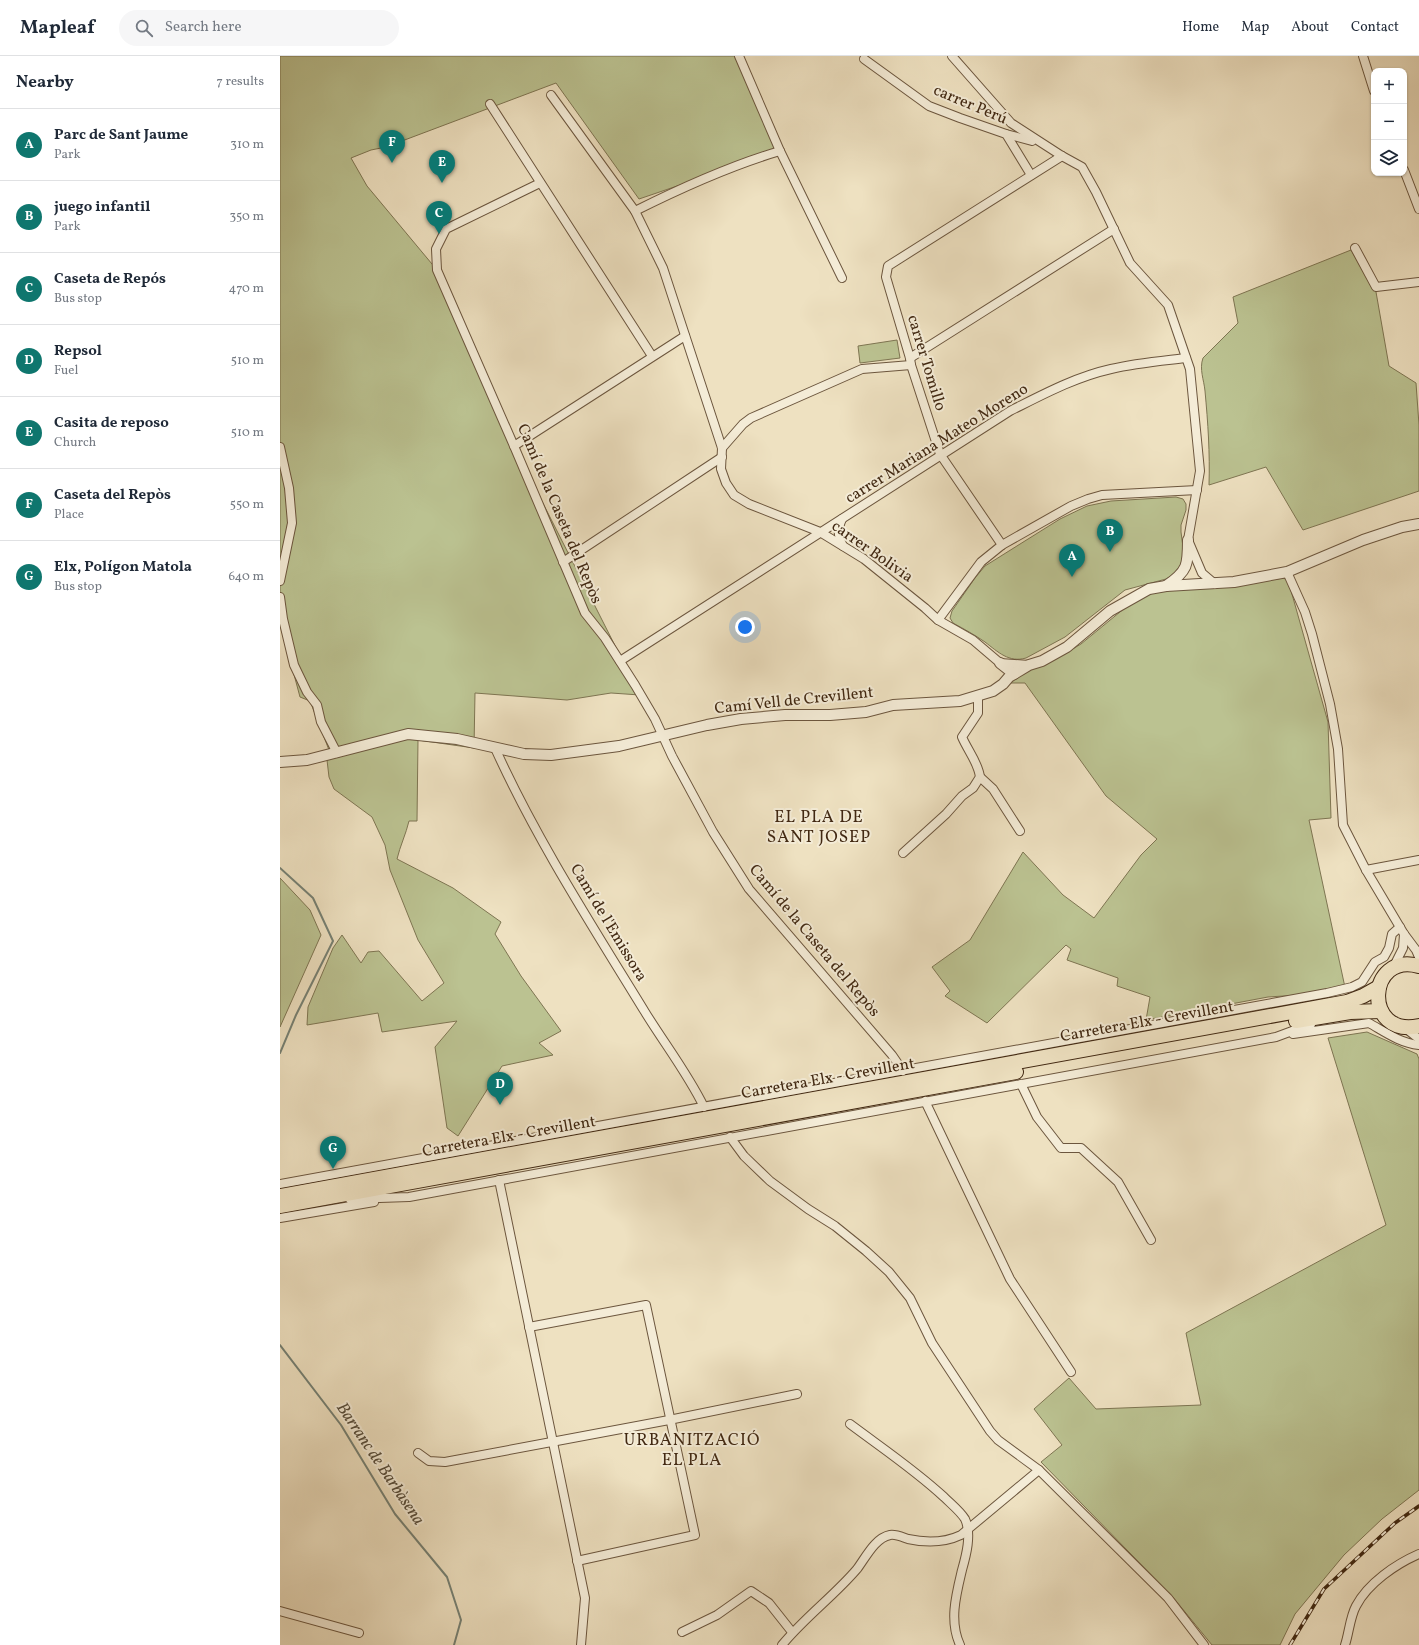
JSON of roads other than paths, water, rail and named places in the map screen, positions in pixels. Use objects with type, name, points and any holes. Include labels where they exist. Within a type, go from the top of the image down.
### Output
[{"type":"highway","points":[[1419,966],[1405,964],[1393,968],[1383,978],[1377,994],[1381,1011],[1392,1023],[1404,1027],[1419,1026]]},
{"type":"highway","name":"Carretera Elx - Crevillent","points":[[280,1195],[1286,1014],[1347,1002],[1363,996],[1379,987]]},
{"type":"highway","name":"Carretera Elx - Crevillent","points":[[280,1206],[1336,1014],[1381,1011]]},
{"type":"street","points":[[739,56],[780,151],[842,278]]},
{"type":"street","points":[[952,56],[1011,123],[1047,147],[1082,167],[1096,192],[1130,263],[1168,305],[1190,369],[1200,471],[1188,540],[1188,558],[1184,571],[1166,586]]},
{"type":"street","points":[[1363,56],[1371,81]]},
{"type":"street","name":"carrer Perú","points":[[864,59],[929,106],[1006,134],[1032,175]]},
{"type":"street","name":"carrer Bolivia","points":[[551,95],[635,211],[663,268],[722,448],[721,469],[726,483],[734,495],[749,504],[820,532],[843,546],[864,560],[938,620],[973,640],[1000,663]]},
{"type":"street","points":[[490,104],[652,356]]},
{"type":"street","points":[[1006,134],[1021,137],[1047,147]]},
{"type":"street","points":[[635,211],[700,179],[744,162],[780,151]]},
{"type":"street","points":[[1032,175],[1062,156]]},
{"type":"street","name":"carrer Tomillo","points":[[1002,545],[940,454],[910,361],[886,277],[888,266],[1032,175]]},
{"type":"street","points":[[1406,176],[1419,209]]},
{"type":"street","name":"Camí de la Caseta del Repòs","points":[[540,183],[446,229],[436,249],[436,270],[514,446],[585,613],[605,638],[620,661],[655,720],[713,832],[749,889],[892,1055],[903,1071]]},
{"type":"street","points":[[722,448],[743,424],[758,415],[862,369],[910,361],[1114,229]]},
{"type":"street","points":[[1355,248],[1376,287],[1419,282]]},
{"type":"street","points":[[514,446],[685,336]]},
{"type":"street","name":"carrer Mariana Mateo Moreno","points":[[620,661],[842,519],[940,454],[1010,411],[1045,393],[1110,369],[1186,358]]},
{"type":"street","points":[[280,446],[289,488],[292,523],[280,582]]},
{"type":"street","points":[[563,562],[722,457]]},
{"type":"street","points":[[938,620],[981,562],[1002,545],[1071,506],[1088,499],[1117,494],[1197,490]]},
{"type":"street","name":"carrer Mariana Mateo Moreno","points":[[842,519],[838,528],[838,537],[843,546]]},
{"type":"street","name":"Camí Vell de Crevillent","points":[[280,762],[306,760],[408,734],[457,739],[524,754],[551,755],[619,746],[707,725],[741,719],[785,715],[830,715],[866,712],[893,705],[960,701],[993,691],[1014,674],[1029,665],[1042,661],[1067,647],[1110,611],[1149,589],[1166,586],[1234,582],[1287,572],[1363,540],[1402,527],[1419,524]]},
{"type":"street","points":[[1188,540],[1202,573],[1214,584]]},
{"type":"street","points":[[1184,571],[1192,585],[1199,576],[1199,567]]},
{"type":"street","points":[[1287,572],[1302,605],[1312,634],[1330,704],[1338,749],[1343,825],[1366,870],[1402,930],[1418,952]]},
{"type":"street","points":[[280,597],[283,619],[294,665],[307,692],[317,705],[321,722],[337,753]]},
{"type":"street","points":[[1000,663],[1029,665]]},
{"type":"street","points":[[1000,663],[1014,674]]},
{"type":"street","points":[[978,696],[978,714],[962,737],[977,764],[980,777],[993,789],[1020,831]]},
{"type":"street","name":"Camí de l'Emissora","points":[[495,748],[511,784],[547,848],[609,954],[704,1107]]},
{"type":"street","points":[[903,853],[946,814],[962,796],[973,788],[980,777]]},
{"type":"street","points":[[1366,870],[1419,860]]},
{"type":"street","points":[[1393,968],[1403,948],[1402,930]]},
{"type":"street","points":[[280,1184],[1327,993],[1362,982],[1375,962],[1384,957],[1389,948],[1392,934],[1402,930]]},
{"type":"street","points":[[1217,1014],[1286,1014]]},
{"type":"street","points":[[1276,1037],[1336,1014]]},
{"type":"street","points":[[280,1218],[499,1180],[730,1136],[1276,1037],[1369,1023],[1388,1035],[1419,1045]]},
{"type":"street","points":[[1404,1027],[1419,1039]]},
{"type":"street","points":[[1021,1084],[1037,1118],[1061,1148],[1081,1148],[1118,1182],[1151,1240]]},
{"type":"street","points":[[924,1101],[1010,1280],[1071,1372]]},
{"type":"street","points":[[730,1136],[744,1156],[770,1181],[808,1209],[835,1226],[889,1272],[910,1298],[932,1343],[990,1431],[998,1440],[1040,1470],[1168,1598],[1192,1627],[1204,1645]]},
{"type":"street","points":[[280,1195],[350,1171]]},
{"type":"street","points":[[499,1180],[585,1598],[581,1645]]},
{"type":"street","points":[[309,1201],[409,1196]]},
{"type":"street","points":[[529,1327],[646,1305],[669,1420],[695,1535],[577,1561]]},
{"type":"street","points":[[418,1453],[429,1461],[445,1462],[669,1420],[797,1394]]},
{"type":"street","points":[[850,1424],[926,1481],[958,1511],[965,1520],[967,1530],[966,1556],[956,1595],[954,1619],[956,1636],[960,1645]]},
{"type":"street","points":[[782,1645],[792,1632],[844,1583],[876,1543],[884,1536],[893,1534],[919,1541],[939,1542],[951,1540],[961,1535],[1040,1470]]},
{"type":"street","points":[[1346,1645],[1356,1607],[1362,1598],[1375,1583],[1393,1567],[1419,1554]]},
{"type":"street","points":[[682,1632],[717,1615],[751,1591],[769,1603],[792,1632]]},
{"type":"street","points":[[280,1611],[359,1633]]},
{"type":"street","points":[[1192,1627],[1197,1645]]},
{"type":"waterway","name":"Barranc de Barbàsena","points":[[280,868],[313,898],[333,941],[296,1015],[280,1053]]},
{"type":"waterway","name":"Barranc de Barbàsena","points":[[280,1345],[341,1425],[395,1514],[447,1577],[461,1620],[454,1645]]},
{"type":"railway","points":[[1290,1645],[1324,1589],[1395,1523],[1419,1506]]},
{"type":"place","name":"Caseta del Repòs","points":[[392,163]]},
{"type":"place","name":"Casita de reposo","points":[[442,183]]},
{"type":"place","name":"Caseta de Repós","points":[[439,234]]},
{"type":"place","name":"juego infantil","points":[[1110,552]]},
{"type":"place","name":"Parc de Sant Jaume","points":[[1072,577]]},
{"type":"place","name":"Repsol","points":[[500,1105]]},
{"type":"place","name":"Elx, Polígon Matola","points":[[333,1169]]},
{"type":"district","name":"EL PLA DE SANT JOSEP","points":[[819,827]]},
{"type":"district","name":"URBANITZACIÓ EL PLA","points":[[692,1450]]}]
